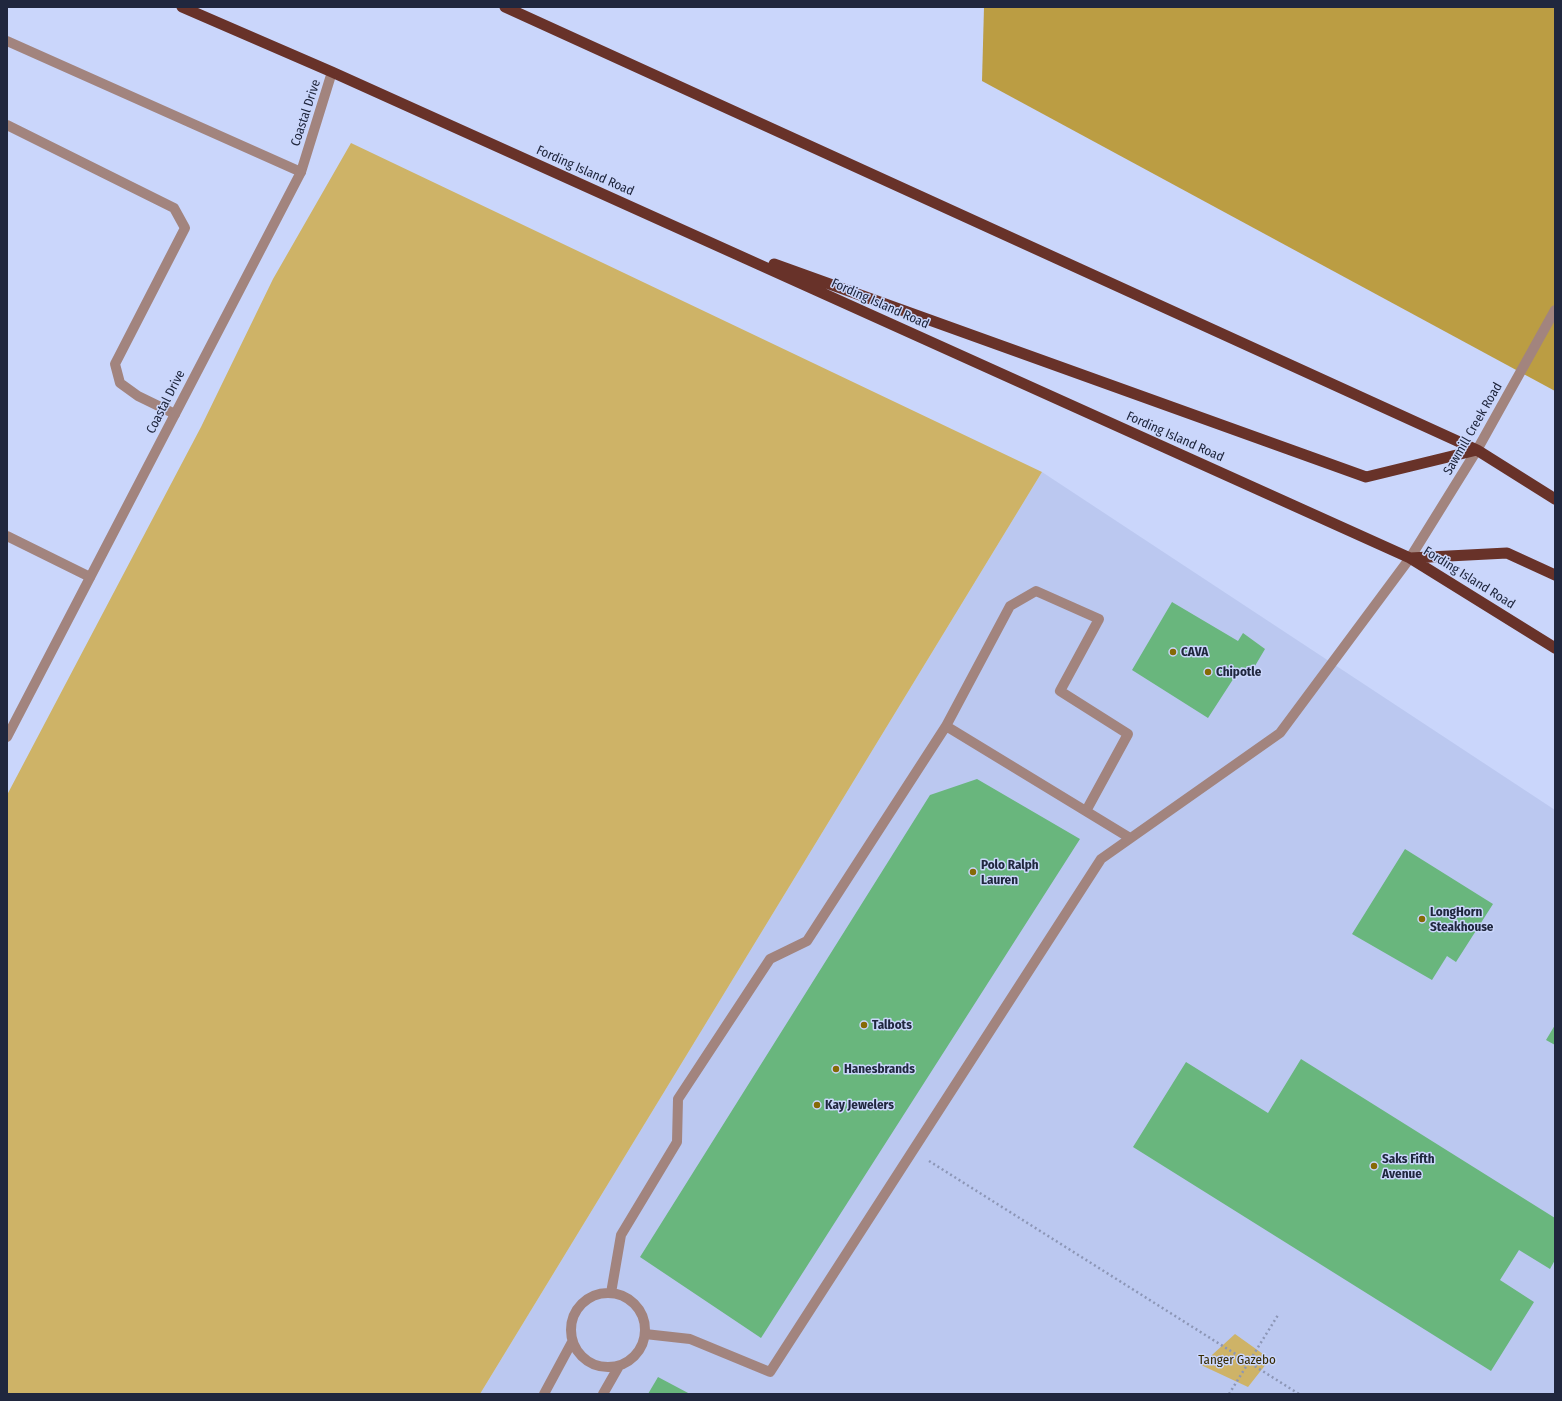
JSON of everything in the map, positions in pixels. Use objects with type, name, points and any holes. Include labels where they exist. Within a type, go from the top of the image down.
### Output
[{"type":"highway","name":"Fording Island Road","points":[[182,7],[332,72],[1410,558],[1555,648]]},
{"type":"highway","points":[[504,7],[1477,450],[1555,499]]},
{"type":"highway","points":[[696,236],[1366,477],[1477,450]]},
{"type":"highway","points":[[1410,558],[1507,553],[1555,575]]},
{"type":"street","points":[[7,41],[301,172]]},
{"type":"street","name":"Coastal Drive","points":[[7,737],[301,172],[332,72]]},
{"type":"street","points":[[7,125],[174,208],[185,228],[115,364],[120,383],[138,396],[175,414]]},
{"type":"street","name":"Sawmill Creek Road","points":[[645,1334],[690,1339],[770,1372],[1101,859],[1280,733],[1410,558],[1477,450],[1555,310]]},
{"type":"street","points":[[7,536],[90,577]]},
{"type":"street","points":[[611,1293],[621,1235],[677,1142],[678,1099],[770,960],[807,941],[946,726],[1010,606],[1036,591],[1099,619],[1060,691],[1128,734],[1086,811]]},
{"type":"street","points":[[946,726],[1130,838]]},
{"type":"street","points":[[611,1293],[625,1298],[637,1307],[644,1319],[645,1334],[641,1347],[632,1359],[619,1366],[605,1368],[591,1364],[580,1355],[572,1342],[571,1328],[575,1313],[584,1302],[597,1295],[611,1293]]},
{"type":"street","points":[[544,1394],[572,1342]]},
{"type":"street","points":[[603,1394],[619,1366]]},
{"type":"path","points":[[913,1151],[1300,1394]]},
{"type":"path","points":[[1229,1394],[1278,1315]]},
{"type":"shaded area","points":[[984,7],[1555,7],[1555,391],[982,81]]},
{"type":"shaded area","points":[[1042,472],[1555,810],[1555,1394],[480,1394]]},
{"type":"green space","points":[[351,143],[1042,472],[480,1394],[7,1394],[7,795],[201,427],[273,279]]},
{"type":"green space","name":"Tanger Gazebo","points":[[1235,1334],[1270,1359],[1248,1387],[1201,1365]]},
{"type":"building","points":[[1172,602],[1238,641],[1243,633],[1265,649],[1252,671],[1241,667],[1208,718],[1132,670]]},
{"type":"building","points":[[977,779],[1080,839],[761,1338],[640,1257],[930,795]]},
{"type":"building","name":"LongHorn Steakhouse","points":[[1405,849],[1493,904],[1456,962],[1447,956],[1432,980],[1352,934]]},
{"type":"building","points":[[1555,1025],[1555,1045],[1546,1040]]},
{"type":"building","points":[[1301,1059],[1555,1218],[1555,1260],[1550,1269],[1519,1250],[1500,1280],[1534,1302],[1491,1371],[1133,1147],[1186,1062],[1268,1113]]},
{"type":"building","points":[[658,1377],[690,1394],[648,1394]]},
{"type":"place","name":"CAVA","points":[[1173,652]]},
{"type":"place","name":"Chipotle","points":[[1208,672]]},
{"type":"place","name":"Polo Ralph Lauren","points":[[973,872]]},
{"type":"place","name":"LongHorn Steakhouse","points":[[1422,919]]},
{"type":"place","name":"Talbots","points":[[864,1025]]},
{"type":"place","name":"Hanesbrands","points":[[836,1069]]},
{"type":"place","name":"Kay Jewelers","points":[[817,1105]]},
{"type":"place","name":"Saks Fifth Avenue","points":[[1374,1166]]}]
